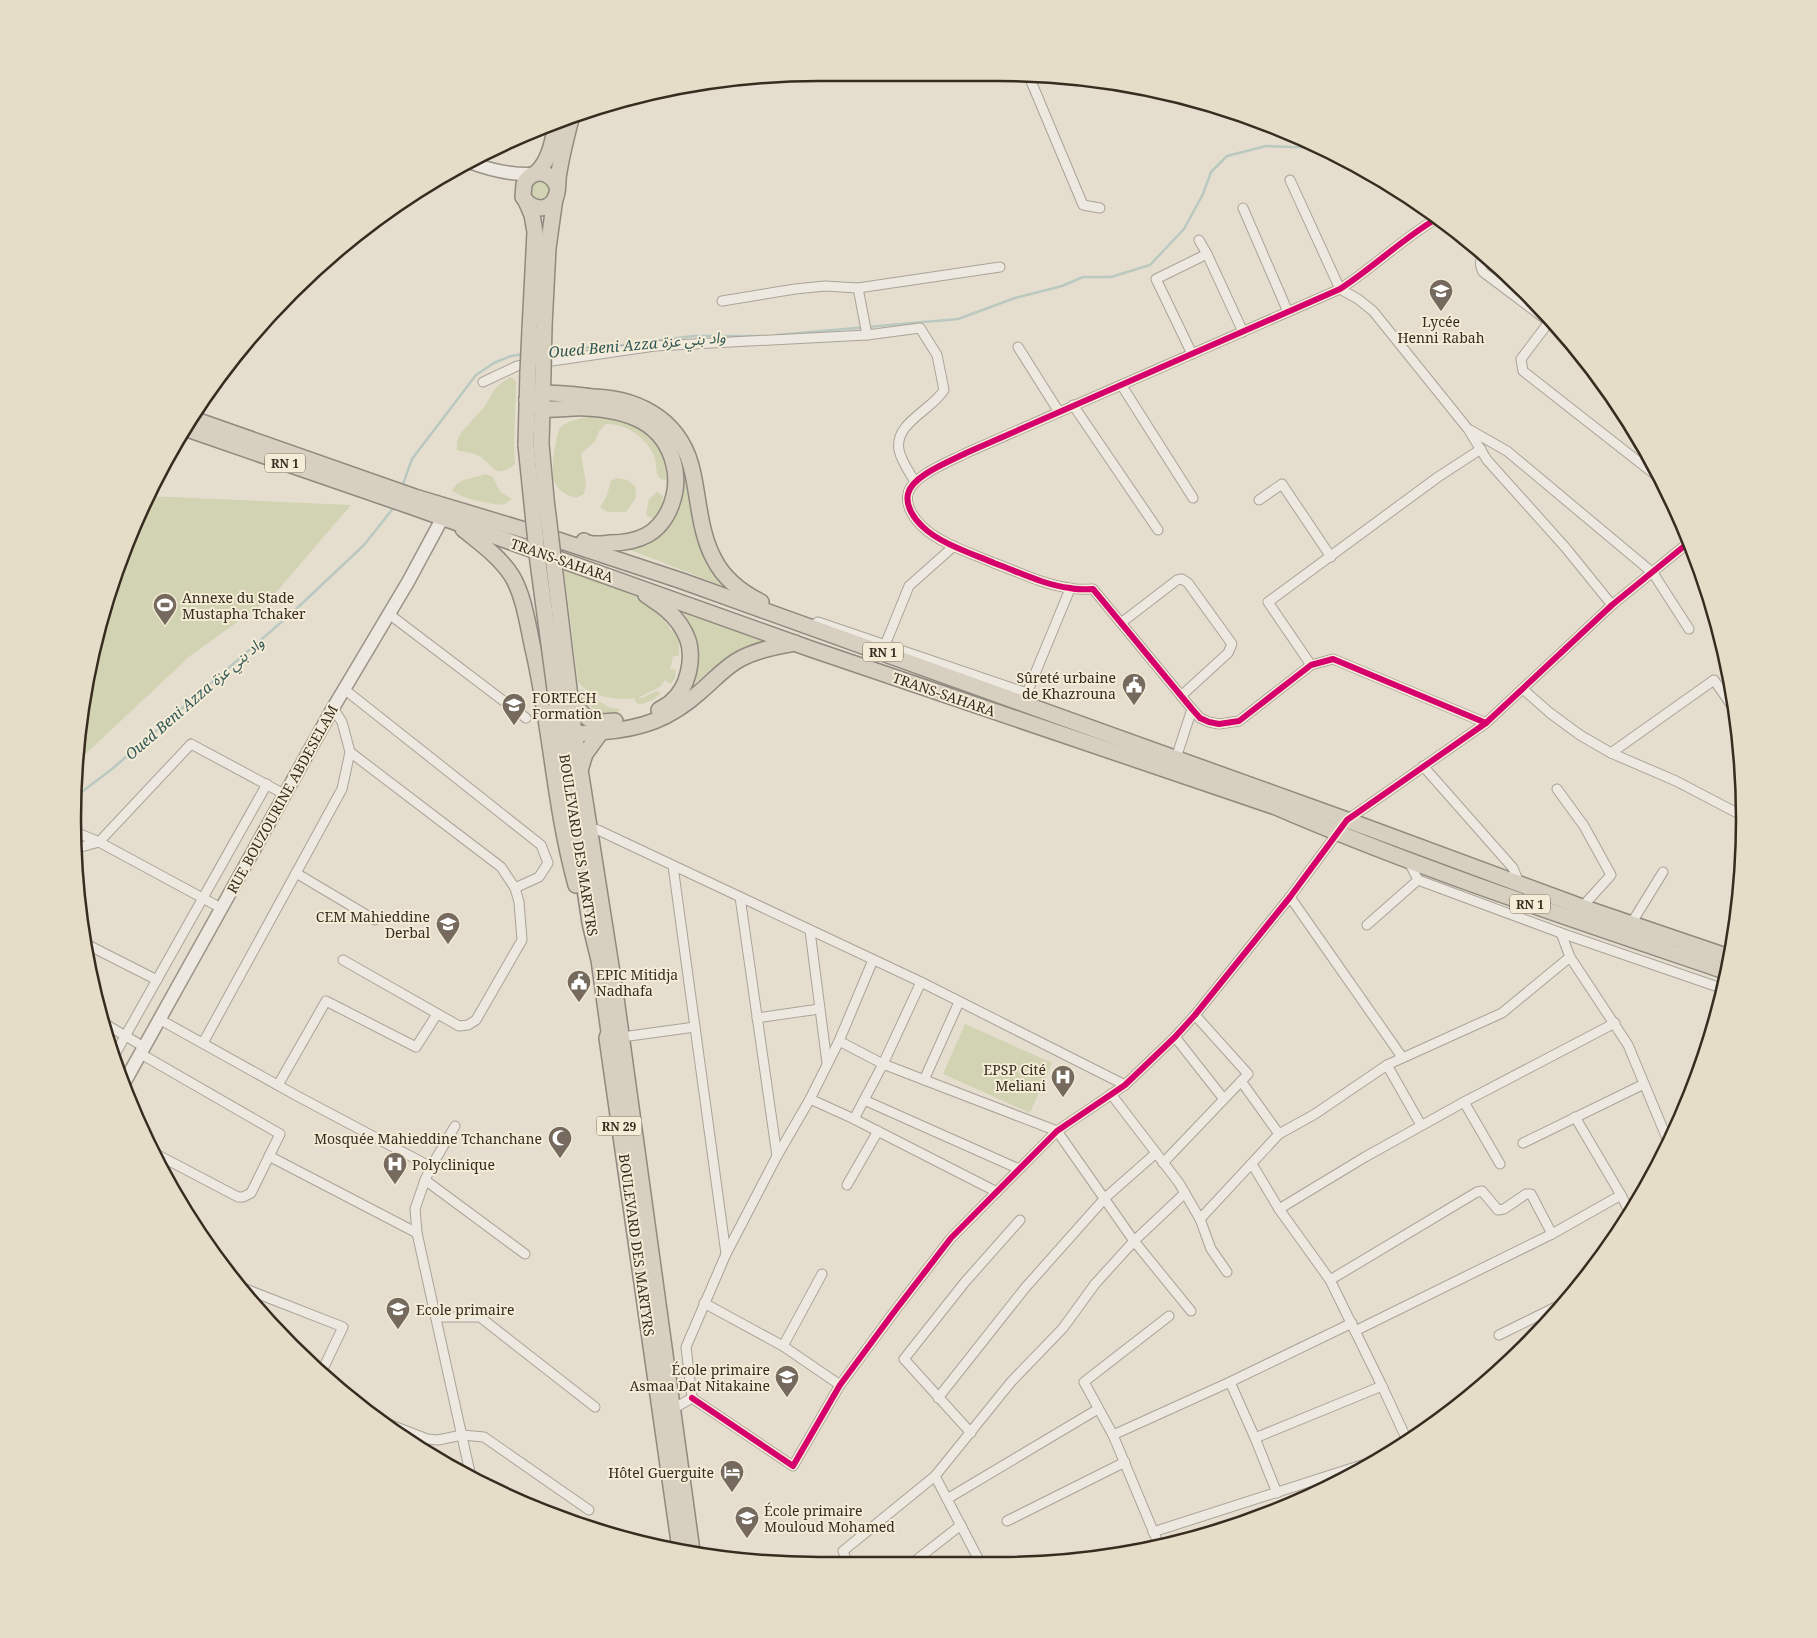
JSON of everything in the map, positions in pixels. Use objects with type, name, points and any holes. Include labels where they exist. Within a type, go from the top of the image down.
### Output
[{"type":"highway","points":[[537,328],[556,192],[563,149],[569,125]]},
{"type":"highway","points":[[554,130],[547,156],[540,170],[524,184],[525,199],[532,215],[535,232],[537,328],[535,372],[527,400],[534,445],[546,500],[570,697],[569,731]]},
{"type":"highway","points":[[525,199],[533,206],[541,208],[550,205],[556,192],[549,175],[534,174]]},
{"type":"highway","points":[[535,372],[542,393],[542,408],[534,445],[537,553],[557,704],[569,731]]},
{"type":"highway","points":[[527,400],[542,393],[610,397],[639,406],[659,417],[678,437],[690,462],[706,539],[715,561],[730,581],[740,589],[808,626]]},
{"type":"highway","points":[[527,400],[542,408],[604,409],[627,415],[652,427],[662,437],[672,458],[676,483],[671,505],[660,524],[648,535],[629,541],[613,543],[594,544],[584,541],[558,540]]},
{"type":"highway","points":[[534,445],[559,416],[573,408]]},
{"type":"highway","name":"RN 1","points":[[198,422],[385,493]]},
{"type":"highway","name":"RN 1","points":[[192,431],[385,493],[558,540],[682,581],[1347,820],[1520,885],[1723,956]]},
{"type":"highway","name":"TRANS-SAHARA","points":[[412,501],[448,519],[795,643],[1276,807],[1336,833]]},
{"type":"highway","points":[[448,519],[496,557],[512,577],[527,614],[539,672],[566,850],[590,923]]},
{"type":"highway","points":[[580,766],[600,728],[658,711],[677,696],[687,677],[690,661],[688,641],[679,623],[668,610],[631,584]]},
{"type":"highway","points":[[569,731],[600,728],[630,729],[662,719],[685,704],[741,658],[758,651],[795,643]]},
{"type":"highway","points":[[570,697],[578,709],[600,728]]},
{"type":"highway","name":"BOULEVARD DES MARTYRS","points":[[569,731],[590,923],[599,960],[609,1032],[607,1038],[667,1411],[691,1545]]},
{"type":"highway","name":"BOULEVARD DES MARTYRS","points":[[569,731],[580,766],[622,1037],[667,1411],[677,1543]]},
{"type":"highway","name":"RN 1","points":[[1336,833],[1575,920],[1720,969]]},
{"type":"street","points":[[1032,82],[1083,205],[1100,208]]},
{"type":"street","points":[[478,165],[497,172],[534,174]]},
{"type":"street","points":[[497,172],[509,180],[525,199]]},
{"type":"street","points":[[1290,180],[1340,289],[1373,310],[1468,429],[1487,460],[1565,548],[1612,605]]},
{"type":"street","points":[[1243,208],[1288,312]]},
{"type":"street","points":[[1431,222],[1413,233],[1356,279],[1340,289],[1122,386],[1073,405],[966,454],[914,482],[908,492],[908,502],[911,512],[923,528],[954,546],[1039,580],[1070,588],[1093,589],[1192,709],[1200,718],[1208,722],[1219,724],[1239,721],[1311,665],[1333,659],[1486,724]]},
{"type":"street","points":[[1199,240],[1243,332]]},
{"type":"street","points":[[1192,354],[1156,279],[1207,254]]},
{"type":"street","points":[[1480,261],[1483,272],[1528,306]]},
{"type":"street","points":[[722,301],[825,286],[858,288],[1000,267]]},
{"type":"street","points":[[858,288],[867,335]]},
{"type":"street","points":[[1548,327],[1521,359],[1522,370],[1647,468]]},
{"type":"street","points":[[483,382],[517,366],[655,346],[867,335],[920,328],[937,355],[944,390],[939,398],[906,427],[899,437],[899,451],[914,482]]},
{"type":"street","points":[[1018,347],[1059,412]]},
{"type":"street","points":[[1122,386],[1193,498]]},
{"type":"street","points":[[1073,405],[1158,530]]},
{"type":"street","points":[[1468,429],[1507,451],[1653,573],[1690,629]]},
{"type":"street","points":[[1311,665],[1268,602],[1438,478],[1481,449]]},
{"type":"street","points":[[1259,500],[1282,484],[1331,557]]},
{"type":"street","name":"RUE BOUZOURINE ABDESELAM","points":[[128,1076],[333,708],[448,519]]},
{"type":"street","points":[[885,645],[909,586],[954,546]]},
{"type":"street","points":[[874,960],[839,1041],[826,1063],[810,1099],[777,1156],[726,1254],[686,1347],[692,1398],[794,1466],[840,1385],[951,1238],[1057,1131],[1125,1085],[1175,1037],[1290,897],[1347,820],[1486,724],[1612,605],[1684,547]]},
{"type":"street","points":[[1121,623],[1177,580],[1182,579],[1188,583],[1232,644],[1228,653],[1181,696]]},
{"type":"street","points":[[808,626],[818,622],[1026,692],[1070,588]]},
{"type":"street","points":[[389,614],[526,718]]},
{"type":"street","points":[[1611,753],[1714,680],[1725,696]]},
{"type":"street","points":[[344,689],[541,845],[548,863],[539,877],[515,888]]},
{"type":"street","points":[[1524,690],[1550,713],[1580,735],[1611,753],[1676,781],[1736,812]]},
{"type":"street","points":[[203,1043],[342,789],[350,752],[342,722],[333,708]]},
{"type":"street","points":[[1176,758],[1192,709]]},
{"type":"street","points":[[82,847],[99,842],[190,744],[284,794]]},
{"type":"street","points":[[343,960],[459,1026],[468,1025],[476,1020],[522,940],[519,902],[515,888],[501,867],[350,752]]},
{"type":"street","points":[[1423,766],[1513,868],[1520,885]]},
{"type":"street","points":[[118,1049],[266,784]]},
{"type":"street","points":[[1557,789],[1584,826],[1611,876],[1582,907]]},
{"type":"street","points":[[590,828],[598,830],[921,982],[1125,1085]]},
{"type":"street","points":[[82,836],[99,842],[221,908]]},
{"type":"street","points":[[1408,859],[1418,880],[1561,933],[1717,986]]},
{"type":"street","points":[[673,866],[726,1254]]},
{"type":"street","points":[[1631,924],[1664,872]]},
{"type":"street","points":[[296,873],[374,920]]},
{"type":"street","points":[[1367,926],[1418,880]]},
{"type":"street","points":[[1290,897],[1402,1057]]},
{"type":"street","points":[[740,898],[777,1156]]},
{"type":"street","points":[[810,931],[826,1063]]},
{"type":"street","points":[[1561,933],[1570,956],[1590,990],[1615,1023],[1628,1045],[1665,1134]]},
{"type":"street","points":[[93,947],[157,980]]},
{"type":"street","points":[[1200,1220],[1279,1134],[1315,1114],[1386,1065],[1502,1013],[1570,956]]},
{"type":"street","points":[[854,1119],[883,1064],[921,982]]},
{"type":"street","points":[[278,1086],[326,1001],[416,1047],[437,1014]]},
{"type":"street","points":[[924,1080],[959,1002]]},
{"type":"street","points":[[757,1018],[819,1009]]},
{"type":"street","points":[[1163,1163],[1240,1080],[1248,1074],[1195,1015]]},
{"type":"street","points":[[159,1019],[278,1086],[430,1167]]},
{"type":"street","points":[[1279,1209],[1421,1125],[1615,1023]]},
{"type":"street","points":[[111,1028],[143,1050],[280,1134],[251,1192],[243,1197],[238,1197],[164,1158]]},
{"type":"street","points":[[622,1037],[695,1028]]},
{"type":"street","points":[[1175,1037],[1223,1098]]},
{"type":"street","points":[[839,1041],[883,1064],[1057,1131],[1134,1241],[1191,1311]]},
{"type":"street","points":[[1386,1065],[1421,1125]]},
{"type":"street","points":[[1240,1080],[1279,1134]]},
{"type":"street","points":[[1523,1143],[1644,1084]]},
{"type":"street","points":[[1111,1094],[1184,1192],[1200,1220],[1211,1249],[1227,1272]]},
{"type":"street","points":[[810,1099],[854,1119],[997,1192]]},
{"type":"street","points":[[864,1100],[1019,1170]]},
{"type":"street","points":[[1464,1102],[1500,1164]]},
{"type":"street","points":[[1575,1117],[1626,1205]]},
{"type":"street","points":[[454,1126],[430,1167],[415,1209],[418,1232],[469,1468]]},
{"type":"street","points":[[848,1185],[878,1131]]},
{"type":"street","points":[[938,1398],[1025,1288],[1105,1198],[1156,1153]]},
{"type":"street","points":[[269,1156],[418,1232]]},
{"type":"street","points":[[1252,1164],[1279,1209],[1330,1280],[1404,1435]]},
{"type":"street","points":[[425,1180],[525,1254]]},
{"type":"street","points":[[1330,1280],[1482,1191],[1498,1210],[1504,1209],[1526,1194],[1530,1194],[1552,1234]]},
{"type":"street","points":[[845,1557],[843,1551],[935,1476],[1011,1382],[1063,1328],[1095,1284],[1134,1241],[1184,1192]]},
{"type":"street","points":[[1113,1435],[1353,1327],[1552,1234],[1621,1195]]},
{"type":"street","points":[[971,1433],[904,1359],[965,1282],[1020,1220]]},
{"type":"street","points":[[783,1346],[822,1274]]},
{"type":"street","points":[[254,1292],[343,1327],[324,1366]]},
{"type":"street","points":[[704,1303],[783,1346],[840,1385]]},
{"type":"street","points":[[1499,1335],[1547,1310]]},
{"type":"street","points":[[1157,1540],[1113,1435],[1084,1382],[1169,1316]]},
{"type":"street","points":[[436,1317],[480,1317],[595,1407]]},
{"type":"street","points":[[1230,1382],[1277,1493]]},
{"type":"street","points":[[1255,1438],[1382,1386]]},
{"type":"street","points":[[667,1411],[692,1398]]},
{"type":"street","points":[[947,1499],[1098,1409]]},
{"type":"street","points":[[409,1432],[427,1439],[438,1440],[462,1435],[484,1437],[589,1510]]},
{"type":"street","points":[[1007,1521],[1125,1462]]},
{"type":"street","points":[[1153,1532],[1338,1474]]},
{"type":"street","points":[[935,1476],[978,1557]]},
{"type":"street","points":[[920,1557],[961,1525]]},
{"type":"green space","points":[[540,180],[547,183],[550,190],[547,197],[540,200],[533,197],[530,190],[533,183]]},
{"type":"green space","points":[[510,377],[516,381],[515,464],[508,469],[498,471],[477,455],[457,450],[457,442],[460,434],[485,406],[496,387]]},
{"type":"green space","points":[[548,401],[601,402],[622,405],[651,417],[667,431],[679,448],[683,458],[688,476],[695,524],[702,548],[713,569],[728,588],[623,547],[648,540],[662,528],[672,513],[678,496],[679,478],[676,460],[670,443],[659,428],[646,416],[624,407],[585,403],[548,403]]},
{"type":"green space","points":[[598,416],[617,419],[642,427],[652,434],[662,453],[667,480],[660,479],[651,449],[641,438],[621,426],[606,424],[599,431],[595,441],[581,454],[586,484],[584,494],[576,498],[560,490],[554,481],[553,470],[559,429],[572,421]]},
{"type":"green space","points":[[485,474],[493,477],[500,492],[512,499],[503,505],[470,499],[452,491],[461,481]]},
{"type":"green space","points":[[617,478],[627,480],[635,486],[636,498],[626,512],[608,512],[600,507],[606,498],[611,481]]},
{"type":"green space","points":[[657,492],[663,496],[662,507],[654,519],[646,515],[649,499]]},
{"type":"green space","name":"Annexe du Stade Mustapha Tchaker","points":[[155,496],[351,505],[272,597],[190,656],[85,755],[95,675],[106,628],[120,582],[137,537]]},
{"type":"green space","points":[[564,570],[639,595],[638,597],[662,616],[671,632],[672,628],[676,630],[679,640],[679,656],[673,656],[670,670],[674,669],[676,671],[675,678],[671,684],[666,681],[666,678],[661,686],[638,698],[656,691],[661,693],[656,697],[638,704],[634,700],[636,698],[605,697],[590,691],[578,682]]},
{"type":"green space","points":[[676,607],[765,640],[729,655],[677,698],[690,627]]},
{"type":"green space","points":[[581,689],[603,704],[620,709],[616,713],[610,714],[597,710],[585,702],[579,691]]},
{"type":"green space","points":[[965,1024],[1052,1063],[1030,1113],[943,1074]]},
{"type":"waterway","name":"Oued Beni Azza واد بني عزة","points":[[777,335],[958,319],[1015,298],[1062,286],[1083,277],[1111,277],[1150,265],[1184,229],[1203,194],[1211,172],[1227,156],[1266,146],[1303,147]]},
{"type":"waterway","name":"Oued Beni Azza واد بني عزة","points":[[548,351],[563,348],[610,347],[693,336],[769,336]]},
{"type":"waterway","name":"Oued Beni Azza واد بني عزة","points":[[402,487],[412,459],[476,375],[494,363],[511,356],[523,354]]},
{"type":"waterway","name":"Oued Beni Azza واد بني عزة","points":[[82,792],[112,769],[293,612],[364,545],[395,506]]},
{"type":"cycle path","points":[[1431,222],[1411,235],[1365,272],[1340,289],[951,460],[916,481],[911,487],[907,499],[911,512],[920,524],[930,533],[947,543],[1041,581],[1073,589],[1093,589],[1192,709],[1200,718],[1209,722],[1219,724],[1239,721],[1311,665],[1333,659],[1486,723]]},
{"type":"cycle path","points":[[692,1398],[793,1466],[840,1385],[951,1238],[1057,1131],[1125,1085],[1175,1037],[1290,897],[1347,820],[1486,723],[1612,605],[1684,547]]},
{"type":"place","name":"Lycée Henni Rabah","points":[[1441,312]]},
{"type":"place","name":"Annexe du Stade Mustapha Tchaker","points":[[165,626]]},
{"type":"place","name":"Sûreté urbaine de Khazrouna","points":[[1134,706]]},
{"type":"place","name":"FORTECH Formation","points":[[514,726]]},
{"type":"place","name":"CEM Mahieddine Derbal","points":[[448,945]]},
{"type":"place","name":"EPIC Mitidja Nadhafa","points":[[579,1003]]},
{"type":"place","name":"EPSP Cité Meliani","points":[[1063,1098]]},
{"type":"place","name":"Mosquée Mahieddine Tchanchane","points":[[560,1159]]},
{"type":"place","name":"Polyclinique","points":[[395,1185]]},
{"type":"place","name":"Ecole primaire","points":[[398,1330]]},
{"type":"place","name":"École primaire Asmaa Dat Nitakaine","points":[[787,1398]]},
{"type":"place","name":"Hôtel Guerguite","points":[[732,1493]]},
{"type":"place","name":"École primaire Mouloud Mohamed","points":[[747,1539]]}]
